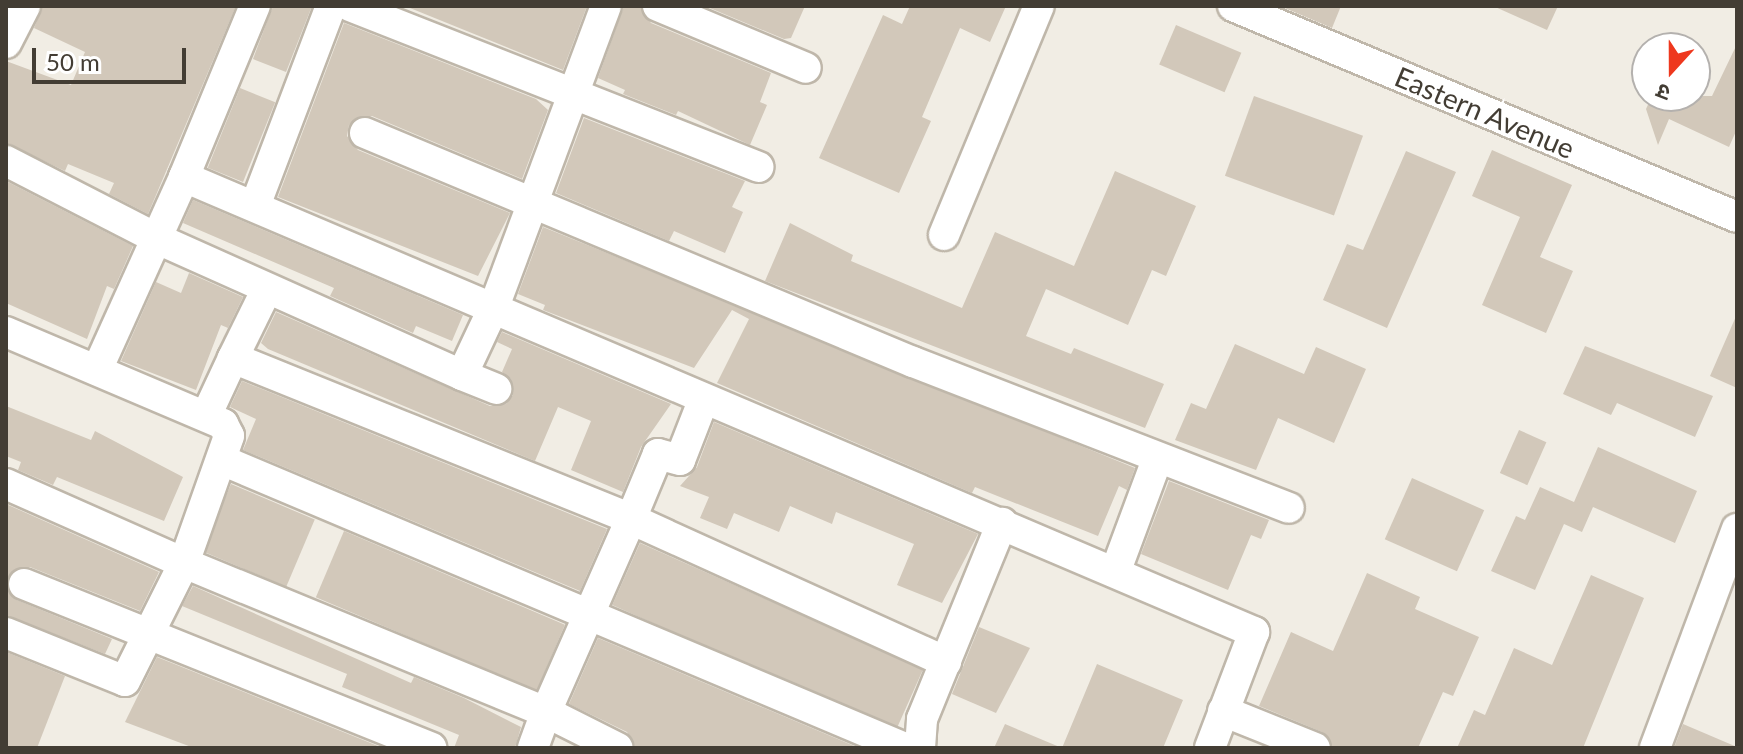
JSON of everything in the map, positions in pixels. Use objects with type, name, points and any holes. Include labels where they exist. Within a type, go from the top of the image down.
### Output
[{"type":"street","points":[[6,43],[25,6]]},
{"type":"street","points":[[97,370],[160,240],[255,6]]},
{"type":"street","points":[[255,206],[331,6]]},
{"type":"street","points":[[350,6],[758,167]]},
{"type":"street","points":[[462,375],[494,307],[606,6]]},
{"type":"street","points":[[658,6],[806,68]]},
{"type":"street","points":[[944,235],[1039,6]]},
{"type":"street","name":"Eastern Avenue","points":[[1233,6],[1737,217]]},
{"type":"street","points":[[365,133],[1157,460],[1289,508]]},
{"type":"street","points":[[6,161],[160,240],[496,389]]},
{"type":"street","points":[[184,177],[494,307],[703,401],[1116,570],[1254,632],[1210,748]]},
{"type":"street","points":[[206,416],[267,289]]},
{"type":"street","points":[[6,332],[227,427],[224,461],[184,563],[148,639],[123,681],[6,633]]},
{"type":"street","points":[[233,358],[631,519],[946,662]]},
{"type":"street","points":[[533,748],[585,613],[631,519],[658,454],[680,460],[703,401]]},
{"type":"street","points":[[1116,570],[1157,460]]},
{"type":"street","points":[[224,461],[905,748]]},
{"type":"street","points":[[6,484],[184,563],[546,712],[618,748]]},
{"type":"street","points":[[920,748],[922,719],[1002,523]]},
{"type":"street","points":[[1655,748],[1737,529]]},
{"type":"street","points":[[24,584],[148,639],[431,748]]},
{"type":"street","points":[[1223,711],[1315,748]]},
{"type":"building","points":[[43,6],[236,6],[148,214],[109,194],[114,183],[68,164],[65,171],[6,143],[6,61],[71,85],[85,52],[34,28]]},
{"type":"building","points":[[273,6],[312,6],[286,72],[253,59]]},
{"type":"building","points":[[405,6],[587,6],[563,70]]},
{"type":"building","points":[[624,6],[640,6],[651,23],[771,73],[760,102],[767,105],[750,145],[678,111],[676,115],[623,94],[625,90],[598,78]]},
{"type":"building","points":[[705,6],[805,6],[791,38],[784,39]]},
{"type":"building","points":[[910,6],[1006,6],[990,42],[960,28],[922,117],[931,121],[899,193],[819,158],[883,15],[902,24]]},
{"type":"building","points":[[1280,6],[1341,6],[1332,28]]},
{"type":"building","points":[[1493,6],[1558,6],[1547,30]]},
{"type":"building","points":[[344,23],[536,99],[548,110],[522,179],[372,116],[349,125],[347,136],[358,150],[510,213],[478,276],[278,197]]},
{"type":"building","points":[[1176,25],[1241,53],[1225,92],[1159,65]]},
{"type":"building","points":[[1737,44],[1737,129],[1729,147],[1669,119],[1658,145],[1647,112],[1711,112],[1712,96]]},
{"type":"building","points":[[240,88],[275,102],[243,182],[208,168]]},
{"type":"building","points":[[1254,96],[1363,136],[1334,216],[1225,176]]},
{"type":"building","points":[[584,118],[745,181],[732,207],[743,212],[725,253],[674,231],[669,241],[556,193]]},
{"type":"building","points":[[1492,150],[1572,185],[1540,257],[1573,271],[1546,333],[1482,305],[1520,217],[1472,196]]},
{"type":"building","points":[[1406,151],[1456,172],[1387,328],[1323,300],[1347,244],[1363,250]]},
{"type":"building","points":[[1115,171],[1196,206],[1166,276],[1152,270],[1128,325],[1046,289],[1026,336],[1071,354],[1074,348],[1164,384],[1145,428],[765,281],[790,223],[853,255],[851,261],[962,308],[995,232],[1074,266]]},
{"type":"building","points":[[6,181],[133,246],[114,289],[107,286],[87,339],[6,303]]},
{"type":"building","points":[[193,200],[463,315],[452,341],[416,326],[413,333],[330,296],[334,288],[183,223]]},
{"type":"building","points":[[543,227],[1135,468],[1127,490],[1119,486],[1098,536],[975,487],[972,493],[717,383],[749,319],[732,310],[694,368],[543,310],[545,305],[518,294]]},
{"type":"building","points":[[189,273],[243,297],[228,328],[221,325],[196,390],[121,361],[156,282],[181,293]]},
{"type":"building","points":[[276,312],[490,406],[506,404],[513,395],[511,379],[502,372],[512,349],[497,342],[502,332],[671,404],[641,447],[623,492],[571,470],[591,421],[558,407],[535,461],[268,349],[261,343]]},
{"type":"building","points":[[1737,314],[1737,388],[1710,376]]},
{"type":"building","points":[[1235,344],[1304,374],[1316,347],[1366,369],[1334,443],[1278,418],[1256,470],[1175,440],[1191,403],[1206,409]]},
{"type":"building","points":[[1585,346],[1713,396],[1695,437],[1617,403],[1611,415],[1563,394]]},
{"type":"building","points":[[242,381],[607,529],[580,591],[243,450],[256,419],[230,407]]},
{"type":"building","points":[[6,406],[91,440],[95,431],[183,477],[164,521],[57,477],[53,485],[18,470],[21,462],[6,456]]},
{"type":"building","points":[[714,422],[978,534],[942,603],[897,585],[914,544],[836,512],[832,524],[790,506],[779,532],[734,513],[727,529],[700,518],[709,497],[680,486],[697,467]]},
{"type":"building","points":[[1519,430],[1546,442],[1527,485],[1500,473]]},
{"type":"building","points":[[1598,447],[1697,491],[1675,543],[1593,507],[1582,532],[1564,524],[1535,590],[1491,571],[1516,516],[1525,520],[1540,487],[1574,502]]},
{"type":"building","points":[[1412,478],[1484,510],[1457,571],[1385,539]]},
{"type":"building","points":[[1169,481],[1269,520],[1261,539],[1251,535],[1228,590],[1141,554]]},
{"type":"building","points":[[231,484],[315,520],[286,587],[202,551]]},
{"type":"building","points":[[6,504],[159,572],[140,611],[30,567],[8,577],[6,587]]},
{"type":"building","points":[[344,531],[565,625],[537,691],[316,597]]},
{"type":"building","points":[[640,543],[923,669],[896,731],[612,605]]},
{"type":"building","points":[[1367,573],[1420,597],[1415,609],[1479,637],[1453,696],[1443,692],[1418,748],[1333,748],[1322,732],[1259,706],[1291,632],[1333,651]]},
{"type":"building","points":[[1591,575],[1644,598],[1583,748],[1457,748],[1474,710],[1485,715],[1514,648],[1552,665]]},
{"type":"building","points":[[193,586],[411,683],[414,677],[464,698],[521,727],[515,748],[454,748],[459,735],[342,687],[347,674],[182,606]]},
{"type":"building","points":[[6,587],[17,600],[112,639],[105,654],[6,615]]},
{"type":"building","points":[[979,627],[1030,648],[996,713],[952,694]]},
{"type":"building","points":[[598,638],[859,748],[636,748],[627,732],[569,704]]},
{"type":"building","points":[[6,652],[65,676],[37,748],[6,748]]},
{"type":"building","points":[[157,657],[383,748],[194,748],[125,722]]},
{"type":"building","points":[[1097,664],[1183,700],[1163,748],[1062,748]]},
{"type":"building","points":[[1005,724],[1062,748],[994,748]]},
{"type":"building","points":[[1683,724],[1737,747],[1737,748],[1674,748]]}]
